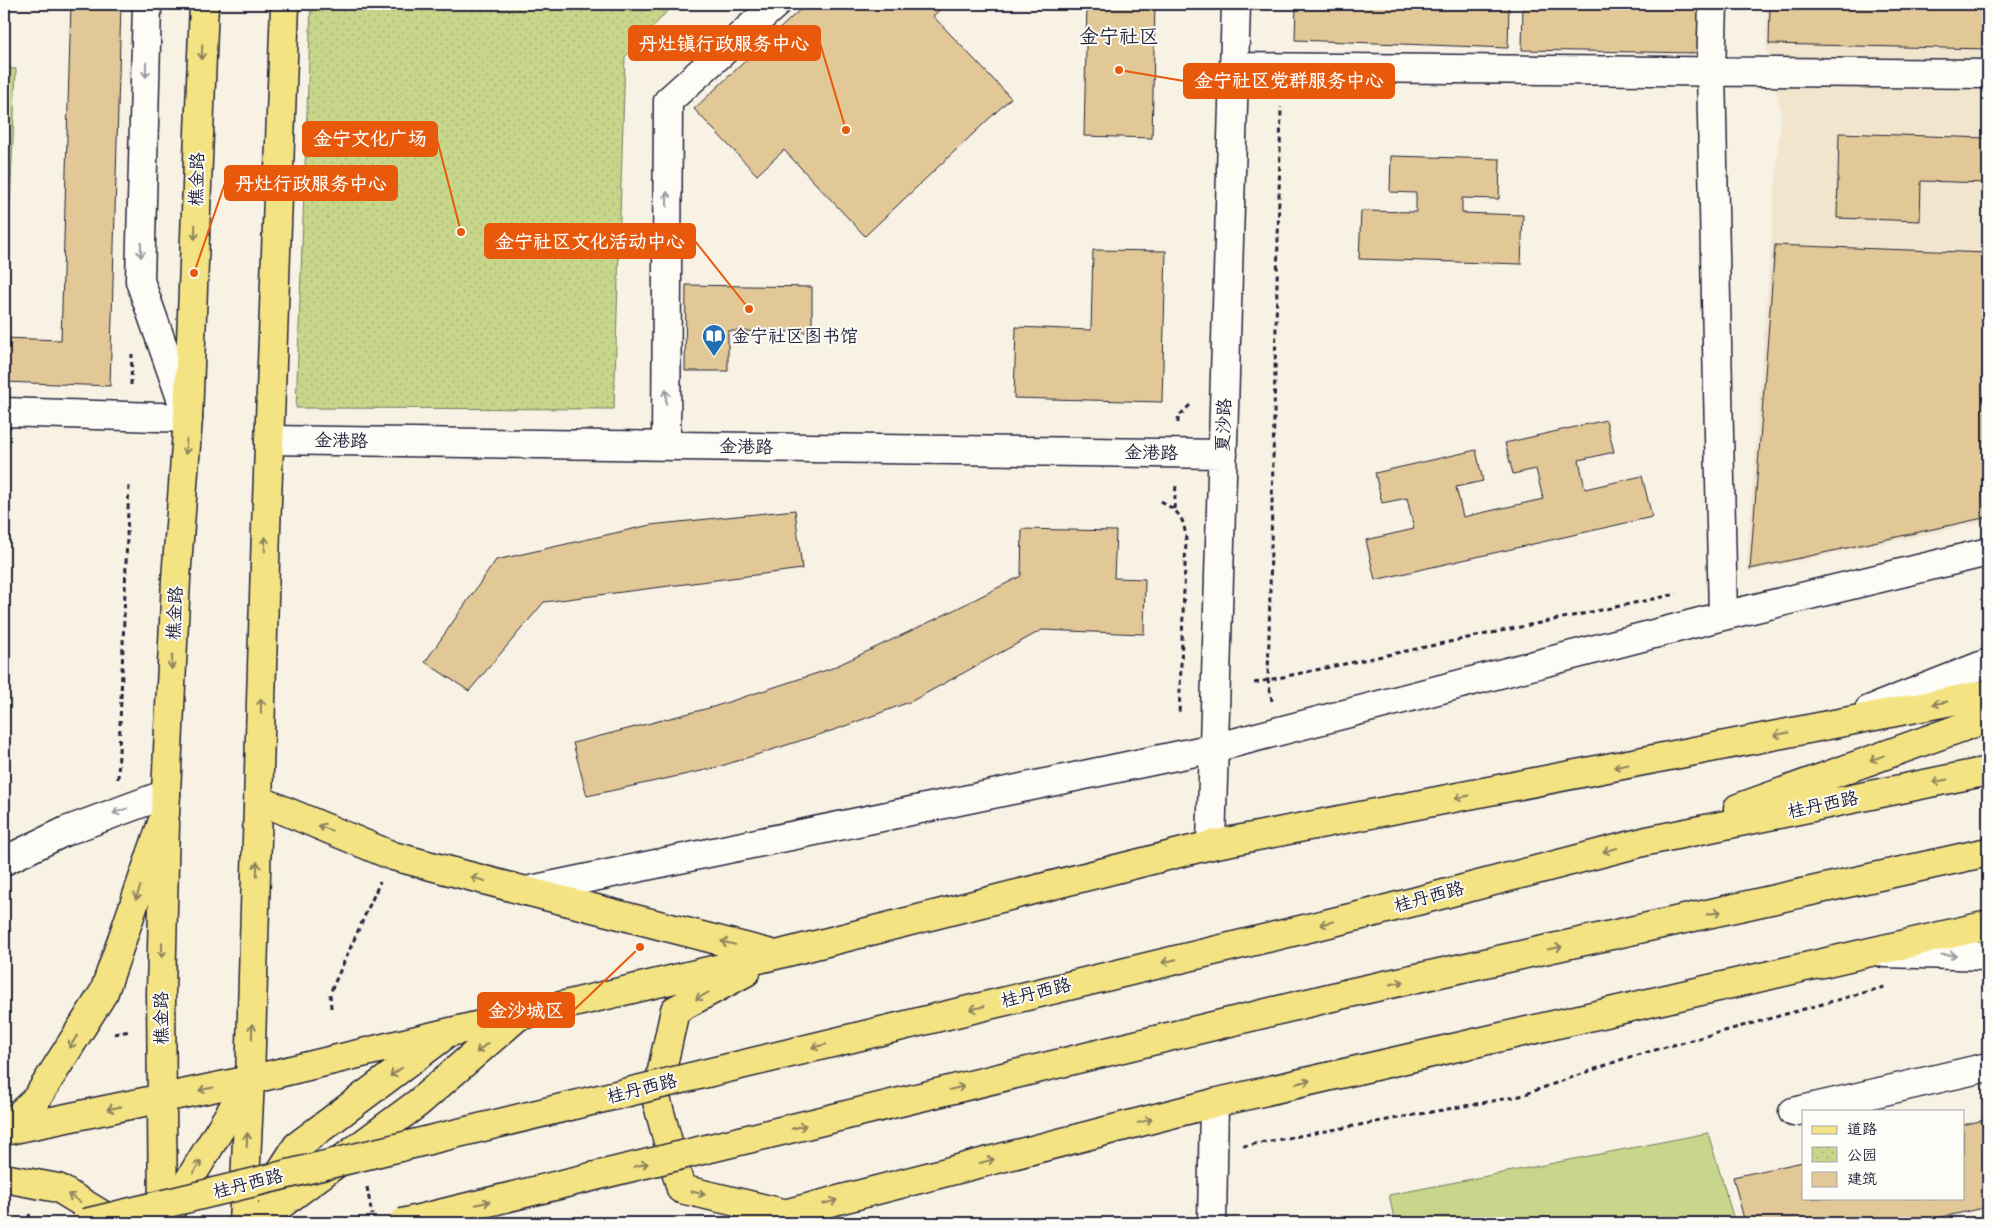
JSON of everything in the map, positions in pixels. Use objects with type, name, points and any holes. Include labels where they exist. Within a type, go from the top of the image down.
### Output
[{"type":"main road","name":"樵金路","points":[[163,1223],[161,992],[166,804],[176,579],[188,418],[204,4]]},
{"type":"main road","points":[[243,1223],[250,1080],[269,440],[285,4]]},
{"type":"main road","points":[[4,1130],[250,1080],[776,955],[1211,845],[1988,694]]},
{"type":"main road","points":[[1647,841],[1988,718]]},
{"type":"main road","name":"桂丹西路","points":[[85,1223],[1374,912],[1647,841],[1988,771]]},
{"type":"main road","points":[[259,800],[392,856],[776,955]]},
{"type":"main road","points":[[4,1130],[37,1098],[104,992],[166,804]]},
{"type":"main road","points":[[402,1223],[1349,993],[1988,852]]},
{"type":"main road","points":[[1829,888],[1988,866]]},
{"type":"main road","points":[[749,1223],[1214,1103],[1988,925]]},
{"type":"main road","points":[[776,955],[675,1010],[656,1098],[681,1189],[786,1214]]},
{"type":"main road","points":[[256,1223],[418,1103],[519,1016]]},
{"type":"main road","points":[[249,1223],[297,1146],[449,1033]]},
{"type":"main road","points":[[163,1223],[250,1080]]},
{"type":"main road","points":[[4,1178],[58,1188],[116,1223]]},
{"type":"street","points":[[4,412],[188,418],[140,282],[147,4]]},
{"type":"street","points":[[666,446],[668,101],[776,4]]},
{"type":"street","name":"夏沙路","points":[[1211,845],[1236,4]]},
{"type":"street","points":[[1714,4],[1711,72],[1723,616]]},
{"type":"street","points":[[1234,67],[1988,74]]},
{"type":"street","name":"金港路","points":[[269,440],[1223,454]]},
{"type":"street","points":[[526,891],[1214,748],[1723,616],[1988,552]]},
{"type":"street","points":[[1833,724],[1988,663]]},
{"type":"street","points":[[4,861],[66,831],[166,804]]},
{"type":"street","points":[[1865,953],[1988,956]]},
{"type":"street","points":[[1793,1112],[1988,1067]]},
{"type":"street","points":[[1212,1223],[1214,1103]]},
{"type":"path","points":[[1272,702],[1268,680],[1282,107]]},
{"type":"path","points":[[116,785],[119,778],[129,483]]},
{"type":"path","points":[[1174,510],[1176,484]]},
{"type":"path","points":[[1160,501],[1174,510],[1184,522],[1186,540],[1179,715]]},
{"type":"path","points":[[1254,683],[1686,592]]},
{"type":"path","points":[[331,1008],[330,993],[383,876]]},
{"type":"path","points":[[1234,1148],[1520,1096],[1626,1058],[1894,984]]},
{"type":"path","points":[[111,1034],[137,1030]]},
{"type":"path","points":[[29,1210],[31,1223]]},
{"type":"shaded area","points":[[1767,4],[1988,4],[1988,521],[1746,572],[1781,112],[1766,46]]},
{"type":"green space","points":[[311,4],[674,4],[625,57],[614,409],[296,408]]},
{"type":"green space","points":[[4,68],[16,69],[10,206],[4,205]]},
{"type":"green space","points":[[1708,1133],[1735,1223],[1395,1223],[1389,1195]]},
{"type":"building","points":[[71,4],[121,4],[110,386],[4,382],[4,338],[61,340]]},
{"type":"building","points":[[806,4],[946,4],[933,16],[1011,98],[865,236],[784,150],[757,175],[694,109]]},
{"type":"building","points":[[1087,4],[1155,4],[1152,138],[1084,136]]},
{"type":"building","points":[[1296,4],[1509,4],[1508,48],[1295,40]]},
{"type":"building","points":[[1523,4],[1699,4],[1699,53],[1522,50]]},
{"type":"building","points":[[1770,4],[1988,4],[1988,49],[1769,44]]},
{"type":"building","points":[[1839,133],[1988,138],[1988,183],[1921,181],[1920,221],[1837,218]]},
{"type":"building","points":[[1391,156],[1500,159],[1499,199],[1462,198],[1462,213],[1523,215],[1521,264],[1359,259],[1361,211],[1416,212],[1416,193],[1390,192]]},
{"type":"building","points":[[1775,245],[1988,253],[1988,517],[1750,569]]},
{"type":"building","points":[[1093,250],[1166,251],[1162,402],[1014,398],[1016,327],[1091,330]]},
{"type":"building","points":[[686,285],[812,287],[812,332],[728,331],[728,371],[685,371]]},
{"type":"building","points":[[1606,420],[1614,452],[1579,460],[1585,489],[1642,476],[1652,517],[1375,580],[1366,540],[1414,529],[1407,498],[1382,503],[1375,473],[1476,450],[1483,481],[1456,487],[1463,517],[1543,499],[1536,469],[1513,474],[1505,443]]},
{"type":"building","points":[[795,510],[802,569],[544,602],[469,691],[425,662],[496,560],[650,525]]},
{"type":"building","points":[[1022,529],[1116,531],[1114,578],[1145,579],[1144,634],[1042,630],[912,701],[837,729],[715,768],[587,796],[573,743],[713,707],[830,669],[938,618],[1021,576]]},
{"type":"building","points":[[1988,1119],[1988,1207],[1914,1223],[1745,1223],[1733,1177],[1802,1162],[1802,1200],[1964,1200],[1964,1125]]},
{"type":"place","name":"金宁社区党群服务中心","points":[[1119,70]]},
{"type":"place","name":"丹灶镇行政服务中心","points":[[846,130]]},
{"type":"place","name":"金宁文化广场","points":[[461,232]]},
{"type":"place","name":"丹灶行政服务中心","points":[[194,273]]},
{"type":"place","name":"金宁社区文化活动中心","points":[[749,309]]},
{"type":"place","name":"金宁社区图书馆","points":[[714,357]]},
{"type":"place","name":"金沙城区","points":[[640,947]]},
{"type":"district","name":"金宁社区","points":[[1119,37]]}]
